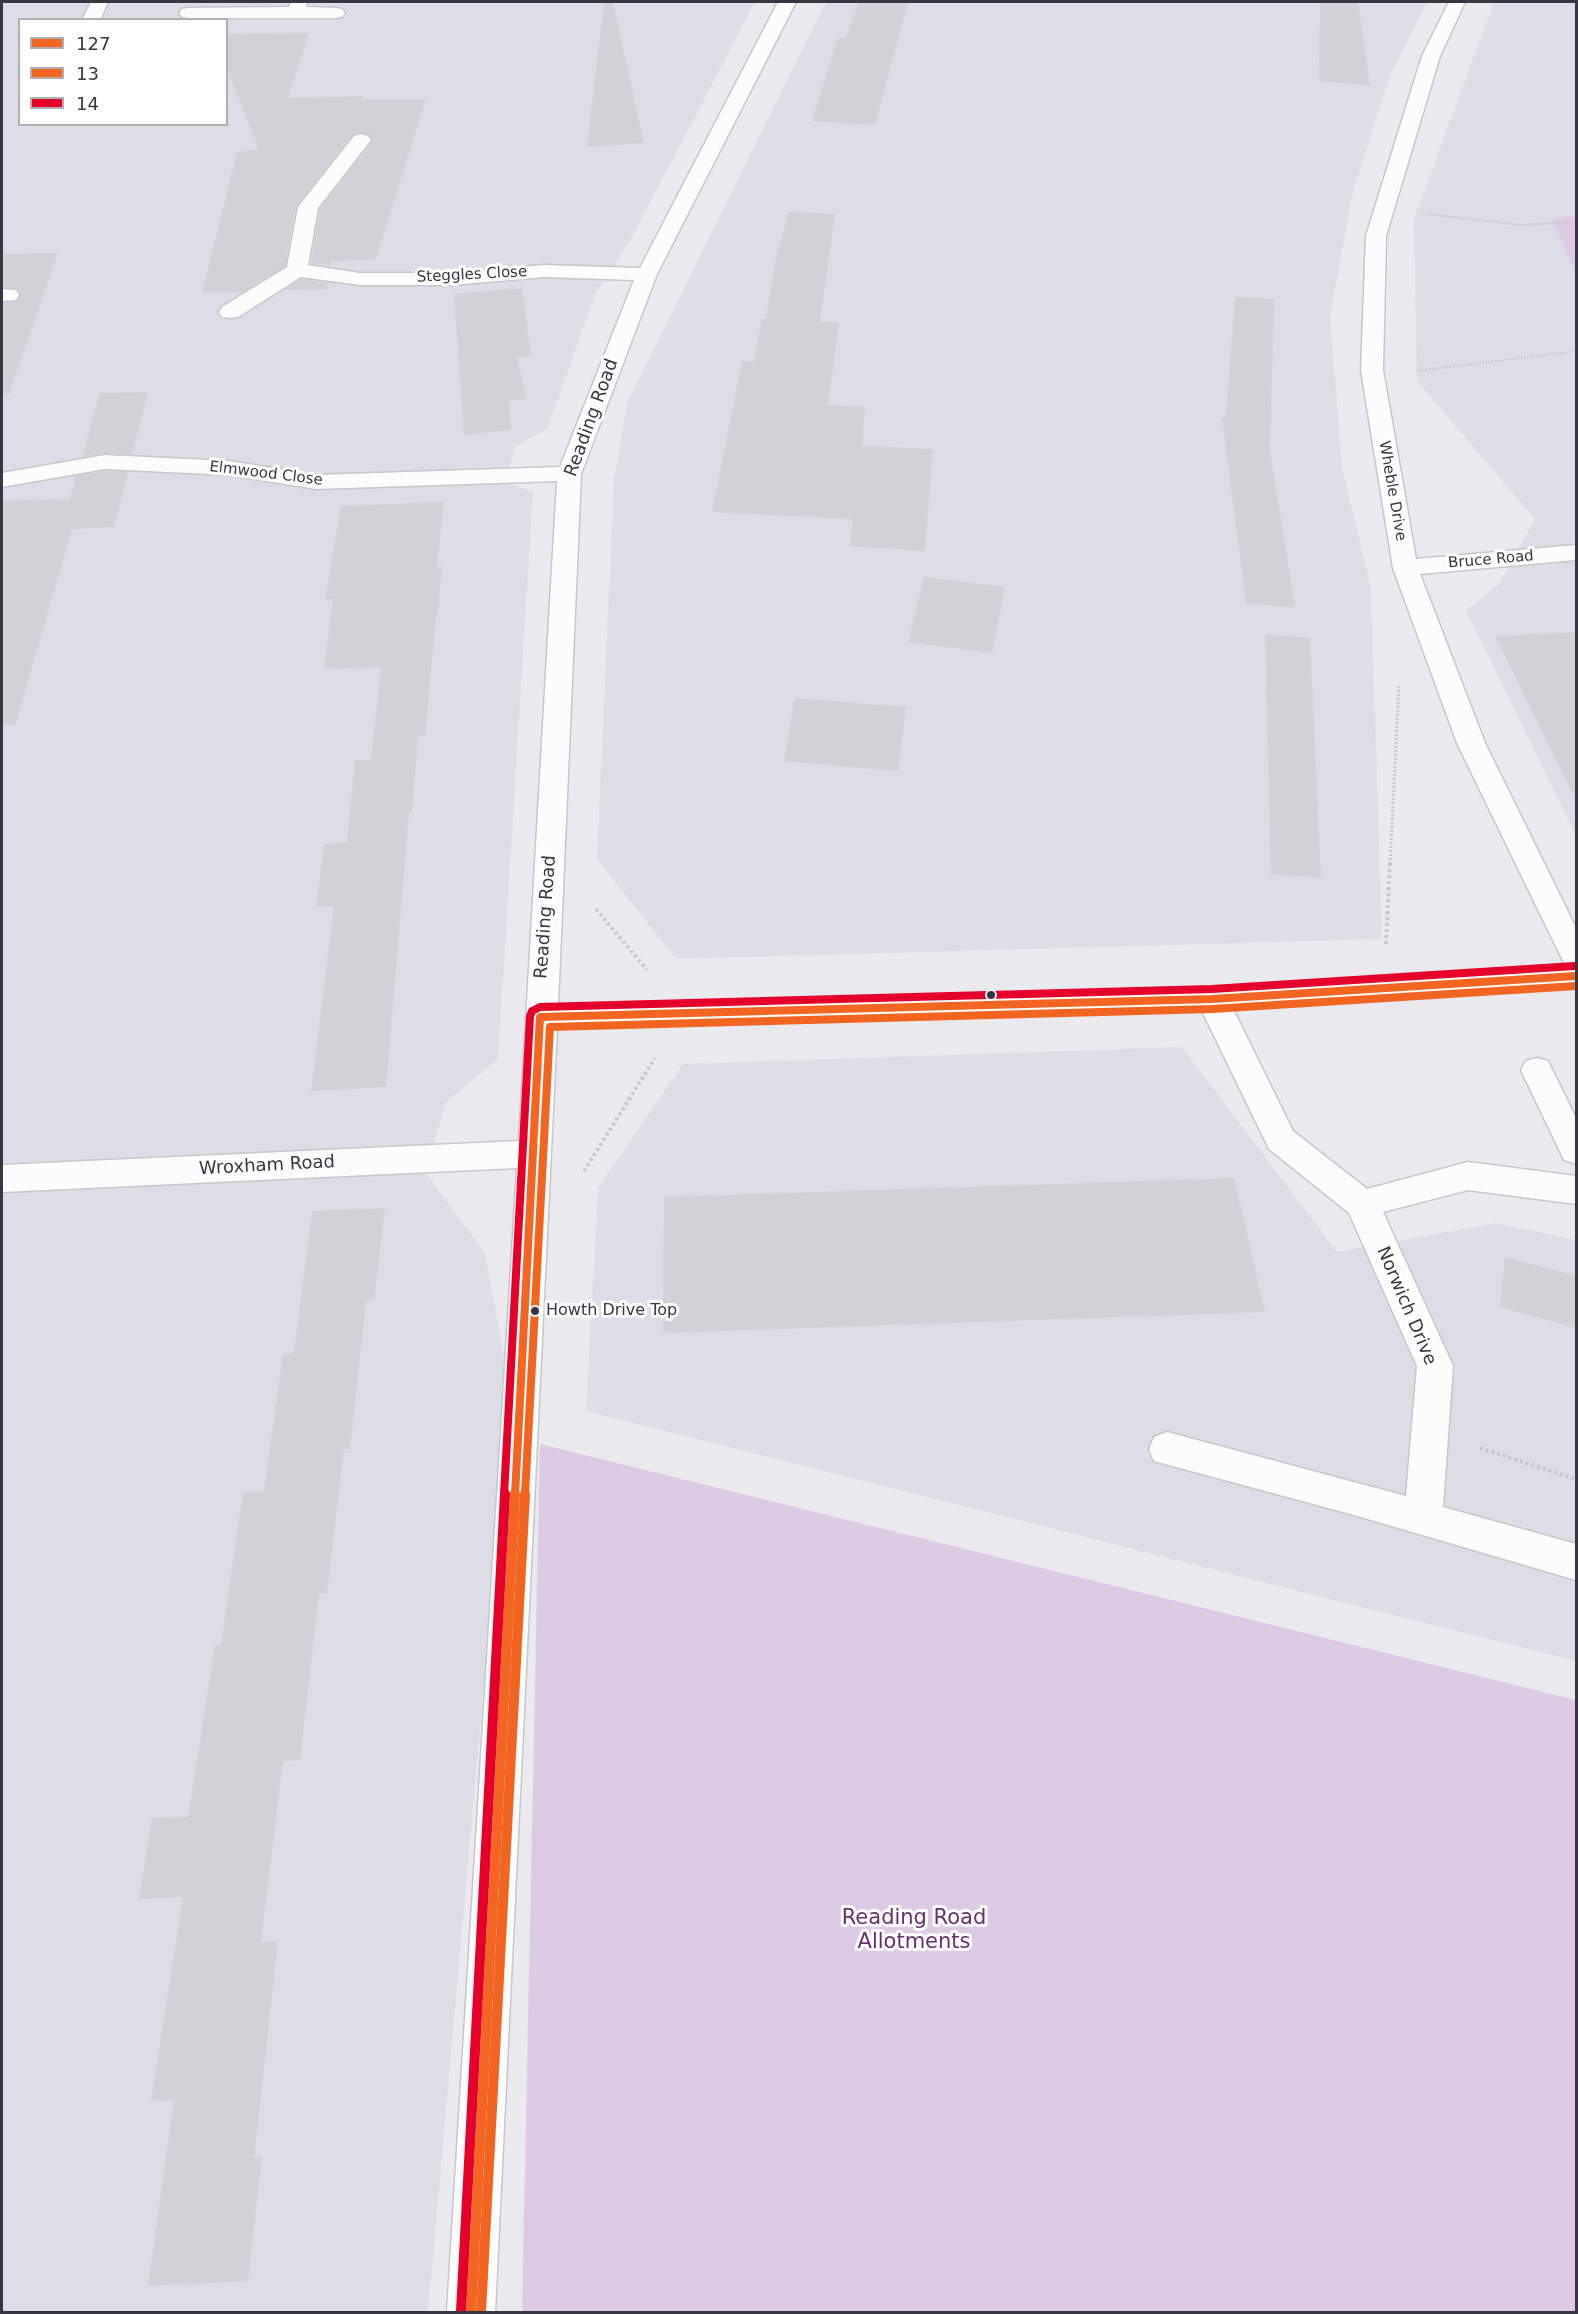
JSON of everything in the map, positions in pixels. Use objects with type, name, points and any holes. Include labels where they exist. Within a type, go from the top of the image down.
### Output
[{"type":"street","points":[[92,18],[99,2]]},
{"type":"street","name":"Reading Road","points":[[471,2313],[540,1017],[551,854],[568,474],[647,274],[787,2]]},
{"type":"street","name":"Wheble Drive","points":[[1458,2],[1431,56],[1376,236],[1372,370],[1405,568],[1471,743],[1576,958]]},
{"type":"street","points":[[188,13],[297,7],[336,13]]},
{"type":"street","points":[[230,312],[297,270],[308,207],[361,140]]},
{"type":"street","name":"Steggles Close","points":[[297,270],[360,279],[452,279],[544,271],[647,274]]},
{"type":"street","name":"Elmwood Close","points":[[2,480],[105,462],[229,468],[316,482],[568,474]]},
{"type":"street","name":"Bruce Road","points":[[1405,568],[1576,552]]},
{"type":"street","points":[[540,1017],[1212,999],[1576,976]]},
{"type":"street","name":"Norwich Drive","points":[[1212,999],[1281,1140],[1362,1204],[1435,1366],[1423,1519]]},
{"type":"street","points":[[1537,1070],[1576,1151]]},
{"type":"street","name":"Wroxham Road","points":[[2,1178],[533,1154]]},
{"type":"street","points":[[1362,1204],[1467,1176],[1576,1190]]},
{"type":"street","points":[[1167,1449],[1354,1498],[1576,1562]]},
{"type":"path","points":[[1386,204],[1417,213],[1520,225],[1576,222]]},
{"type":"path","points":[[1372,370],[1426,371],[1576,351]]},
{"type":"path","points":[[1383,989],[1399,685]]},
{"type":"path","points":[[1430,1432],[1576,1479]]},
{"type":"shaded area","points":[[2,2],[755,2],[631,239],[596,293],[547,429],[515,447],[504,482],[533,492],[498,1059],[446,1102],[425,1172],[485,1253],[510,1391],[428,2312],[2,2312]]},
{"type":"shaded area","points":[[826,2],[1427,2],[1390,76],[1353,191],[1330,316],[1342,467],[1371,589],[1382,939],[676,959],[597,859],[614,480],[627,403]]},
{"type":"shaded area","points":[[1494,2],[1576,3],[1576,835],[1466,611],[1500,583],[1535,519],[1417,381],[1414,219]]},
{"type":"shaded area","points":[[1182,1047],[1337,1252],[1496,1223],[1576,1240],[1576,1661],[586,1411],[598,1188],[683,1064]]},
{"type":"green space","points":[[1576,216],[1576,274],[1552,219]]},
{"type":"green space","name":"Reading Road Allotments","points":[[540,1444],[1576,1700],[1576,2312],[522,2312]]},
{"type":"building","points":[[604,2],[613,2],[644,143],[587,147]]},
{"type":"building","points":[[859,2],[908,2],[875,125],[812,121],[838,38],[846,38]]},
{"type":"building","points":[[1320,2],[1358,2],[1370,85],[1319,81]]},
{"type":"building","points":[[309,33],[288,98],[363,96],[363,99],[426,99],[376,259],[331,262],[330,266],[311,263],[320,209],[373,141],[370,135],[360,132],[352,135],[296,206],[285,266],[243,292],[202,293],[237,152],[259,149],[228,71],[228,34]]},
{"type":"building","points":[[789,212],[835,214],[820,322],[839,322],[828,405],[865,407],[862,446],[933,449],[925,551],[850,546],[853,519],[712,512],[742,361],[754,362],[762,319],[766,319],[777,253]]},
{"type":"building","points":[[58,253],[9,394],[2,393],[2,303],[16,302],[21,296],[16,288],[2,287],[2,254]]},
{"type":"building","points":[[302,279],[328,283],[327,289],[284,290]]},
{"type":"building","points":[[522,288],[531,356],[517,357],[526,399],[509,401],[511,430],[464,435],[454,294]]},
{"type":"building","points":[[1235,297],[1274,299],[1270,451],[1295,607],[1246,604],[1222,417],[1226,417]]},
{"type":"building","points":[[148,392],[132,454],[105,453],[82,457],[100,393]]},
{"type":"building","points":[[105,471],[128,472],[114,527],[72,529],[15,726],[2,724],[2,501],[70,499],[76,476]]},
{"type":"building","points":[[444,502],[437,566],[442,566],[438,615],[436,615],[425,736],[418,737],[412,812],[409,812],[386,1087],[311,1091],[334,906],[316,907],[324,844],[347,842],[355,760],[371,760],[381,667],[324,669],[333,599],[325,600],[341,506]]},
{"type":"building","points":[[924,577],[1005,587],[992,653],[908,642]]},
{"type":"building","points":[[1576,632],[1576,800],[1495,636]]},
{"type":"building","points":[[1265,634],[1310,638],[1321,878],[1271,874]]},
{"type":"building","points":[[795,698],[906,707],[898,771],[784,761]]},
{"type":"building","points":[[1234,1178],[1265,1312],[663,1333],[664,1197]]},
{"type":"building","points":[[385,1208],[374,1300],[366,1301],[350,1449],[344,1449],[327,1593],[319,1593],[300,1760],[283,1761],[261,1942],[278,1941],[254,2158],[262,2157],[248,2281],[148,2286],[174,2100],[151,2101],[183,1897],[139,1899],[152,1818],[188,1817],[215,1645],[221,1645],[243,1492],[264,1491],[283,1354],[294,1353],[312,1211]]},
{"type":"building","points":[[1505,1257],[1576,1276],[1576,1328],[1500,1307]]},
{"type":"transit line","name":"14","points":[[461,2311],[532,1011],[540,1007],[1212,989],[1575,966]]},
{"type":"transit line","name":"127","points":[[471,2312],[540,1017],[1212,999],[1576,976]]},
{"type":"transit line","name":"13","points":[[481,2312],[550,1027],[1212,1009],[1576,986]]},
{"type":"place","name":"Howth Drive Top","points":[[535,1311]]}]
